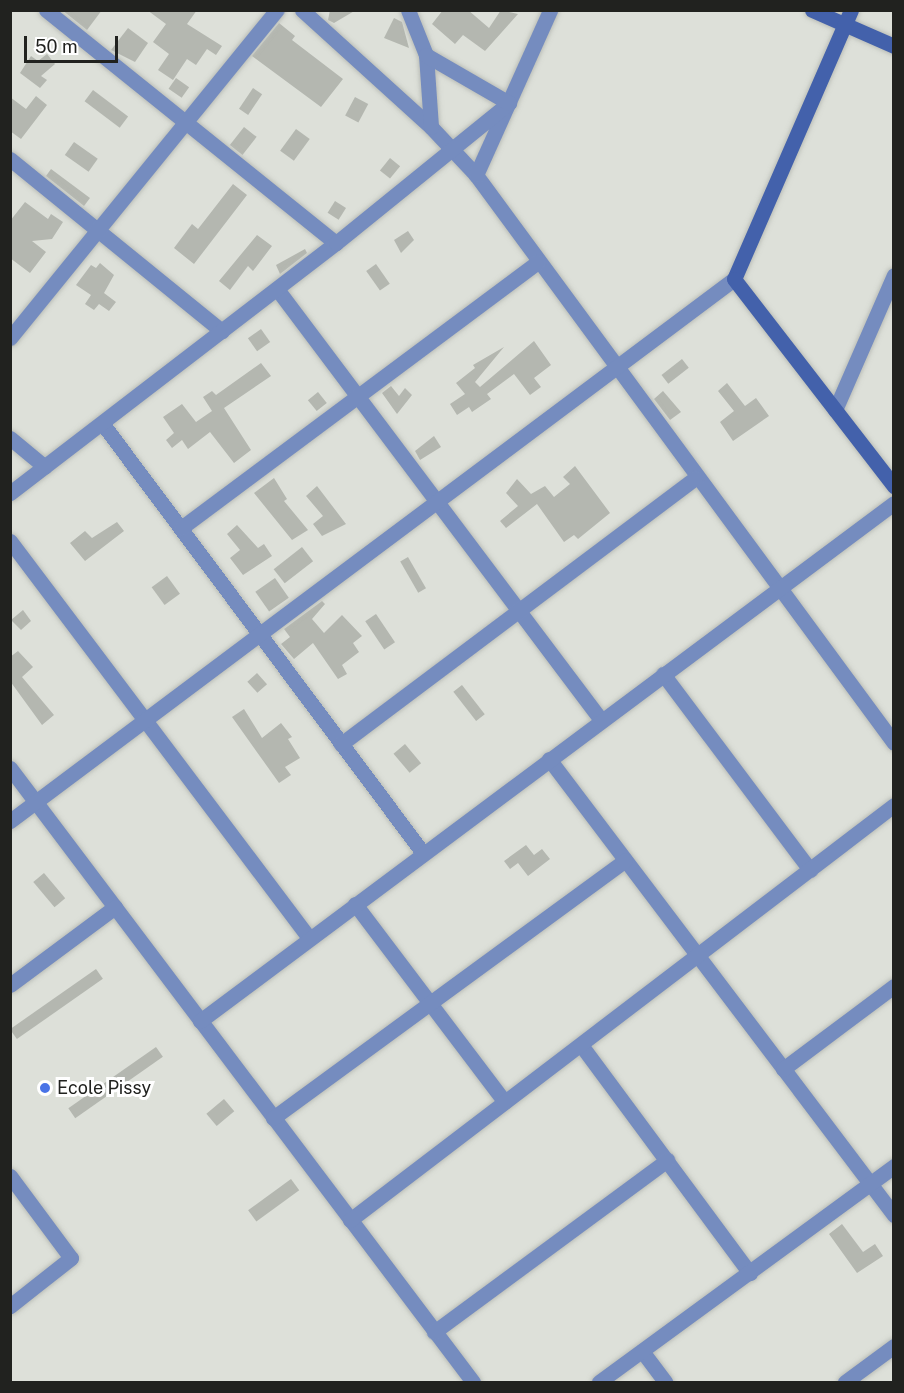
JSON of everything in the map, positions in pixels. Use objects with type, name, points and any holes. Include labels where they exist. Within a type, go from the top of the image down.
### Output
[{"type":"street","points":[[46,10],[336,243]]},
{"type":"street","points":[[10,338],[277,10]]},
{"type":"street","points":[[302,10],[431,127],[476,175],[695,478],[894,743]]},
{"type":"street","points":[[408,10],[426,55],[431,127]]},
{"type":"street","points":[[476,175],[550,10]]},
{"type":"street","points":[[812,10],[848,17],[894,46]]},
{"type":"street","points":[[10,821],[261,636],[614,366],[734,279],[848,17]]},
{"type":"street","points":[[426,55],[508,103]]},
{"type":"street","points":[[10,493],[336,243],[452,151],[508,103]]},
{"type":"street","points":[[10,159],[222,331]]},
{"type":"street","points":[[181,528],[360,397],[538,262]]},
{"type":"street","points":[[835,410],[894,275]]},
{"type":"street","points":[[734,279],[894,486]]},
{"type":"street","points":[[277,289],[439,501],[601,720]]},
{"type":"street","points":[[102,423],[423,853]]},
{"type":"street","points":[[10,438],[45,467]]},
{"type":"street","points":[[341,744],[518,608],[695,478]]},
{"type":"street","points":[[200,1021],[894,503]]},
{"type":"street","points":[[10,541],[309,938]]},
{"type":"street","points":[[663,674],[810,870]]},
{"type":"street","points":[[549,759],[894,1215]]},
{"type":"street","points":[[10,768],[472,1383]]},
{"type":"street","points":[[350,1220],[894,805]]},
{"type":"street","points":[[273,1118],[625,860]]},
{"type":"street","points":[[355,904],[506,1102]]},
{"type":"street","points":[[10,985],[115,908]]},
{"type":"street","points":[[783,1069],[894,986]]},
{"type":"street","points":[[581,1045],[750,1273]]},
{"type":"street","points":[[434,1332],[667,1160]]},
{"type":"street","points":[[599,1383],[894,1166]]},
{"type":"street","points":[[10,1176],[71,1258],[10,1306]]},
{"type":"street","points":[[844,1383],[894,1346]]},
{"type":"street","points":[[642,1351],[665,1383]]},
{"type":"building","points":[[62,10],[102,10],[87,30]]},
{"type":"building","points":[[147,10],[197,10],[187,24],[222,46],[216,55],[207,49],[196,65],[187,59],[173,80],[158,70],[169,54],[153,42],[166,24]]},
{"type":"building","points":[[330,10],[356,10],[334,23],[328,20]]},
{"type":"building","points":[[443,10],[468,10],[489,28],[501,10],[518,14],[485,51],[463,35],[455,44],[432,24]]},
{"type":"building","points":[[394,18],[402,22],[409,48],[384,38]]},
{"type":"building","points":[[279,23],[295,36],[292,40],[343,79],[321,107],[252,56]]},
{"type":"building","points":[[128,28],[148,43],[135,62],[111,50]]},
{"type":"building","points":[[47,54],[55,64],[41,76],[47,80],[40,88],[20,73],[31,56],[38,61]]},
{"type":"building","points":[[176,78],[189,87],[182,98],[169,89]]},
{"type":"building","points":[[253,88],[262,94],[248,115],[239,109]]},
{"type":"building","points":[[93,90],[128,116],[120,128],[85,101]]},
{"type":"building","points":[[36,96],[47,105],[21,139],[10,131],[10,97],[26,109]]},
{"type":"building","points":[[355,97],[368,104],[358,123],[345,116]]},
{"type":"building","points":[[244,127],[257,137],[242,155],[230,145]]},
{"type":"building","points":[[296,129],[310,139],[294,161],[280,151]]},
{"type":"building","points":[[74,142],[98,159],[89,172],[65,155]]},
{"type":"building","points":[[390,158],[400,166],[390,179],[380,170]]},
{"type":"building","points":[[51,169],[90,198],[84,206],[46,176]]},
{"type":"building","points":[[233,184],[247,195],[194,264],[174,248],[192,224],[198,229]]},
{"type":"building","points":[[335,201],[346,208],[339,220],[328,213]]},
{"type":"building","points":[[25,202],[48,219],[51,214],[63,222],[52,239],[32,241],[46,252],[30,273],[10,258],[10,221]]},
{"type":"building","points":[[408,231],[414,240],[401,253],[394,240]]},
{"type":"building","points":[[257,235],[272,246],[253,271],[248,266],[230,290],[219,281]]},
{"type":"building","points":[[305,249],[307,253],[280,274],[276,265]]},
{"type":"building","points":[[100,263],[114,275],[104,293],[116,302],[109,311],[99,304],[94,310],[85,304],[91,295],[76,285],[91,265],[96,268]]},
{"type":"building","points":[[376,264],[390,284],[380,291],[366,271]]},
{"type":"building","points":[[261,329],[270,342],[257,351],[248,338]]},
{"type":"building","points":[[534,341],[551,365],[534,378],[541,387],[530,395],[514,374],[487,394],[491,399],[472,412],[469,407],[457,415],[450,404],[465,394],[456,383],[475,368],[473,365],[504,347],[475,382],[480,387]]},
{"type":"building","points":[[682,359],[689,368],[668,384],[662,375]]},
{"type":"building","points":[[261,363],[271,376],[224,408],[251,450],[234,463],[210,432],[188,449],[182,440],[172,448],[166,440],[174,433],[163,417],[182,404],[196,422],[212,411],[203,397],[212,391],[216,395]]},
{"type":"building","points":[[727,383],[745,406],[756,398],[769,416],[733,441],[720,422],[734,411],[718,391]]},
{"type":"building","points":[[391,386],[399,396],[405,388],[412,395],[397,414],[382,393]]},
{"type":"building","points":[[663,391],[681,412],[670,420],[654,399]]},
{"type":"building","points":[[318,392],[327,403],[317,411],[308,400]]},
{"type":"building","points":[[434,436],[441,447],[420,460],[415,451]]},
{"type":"building","points":[[575,466],[610,513],[578,539],[574,535],[564,542],[537,504],[506,528],[500,521],[518,506],[506,493],[517,479],[531,494],[545,486],[554,497],[570,484],[563,477]]},
{"type":"building","points":[[274,478],[287,499],[284,501],[308,530],[292,540],[254,493]]},
{"type":"building","points":[[317,486],[346,524],[322,536],[313,524],[323,516],[306,496]]},
{"type":"building","points":[[117,522],[124,531],[85,561],[70,543],[85,531],[92,538]]},
{"type":"building","points":[[237,525],[258,548],[264,544],[272,556],[243,575],[230,558],[240,550],[227,534]]},
{"type":"building","points":[[302,547],[313,561],[285,583],[274,569]]},
{"type":"building","points":[[408,557],[426,588],[418,593],[400,562]]},
{"type":"building","points":[[167,576],[180,594],[165,605],[152,587]]},
{"type":"building","points":[[275,578],[289,598],[269,611],[255,592]]},
{"type":"building","points":[[322,601],[325,604],[312,619],[324,633],[342,615],[362,636],[353,643],[359,652],[342,665],[347,674],[338,679],[313,643],[294,659],[281,644],[290,637],[284,629]]},
{"type":"building","points":[[23,610],[31,621],[21,630],[11,620]]},
{"type":"building","points":[[376,614],[395,642],[384,649],[365,621]]},
{"type":"building","points":[[18,651],[33,667],[22,677],[54,715],[42,725],[10,681],[10,657]]},
{"type":"building","points":[[257,673],[267,684],[257,693],[247,682]]},
{"type":"building","points":[[462,685],[485,714],[476,721],[453,692]]},
{"type":"building","points":[[244,709],[262,738],[281,723],[292,737],[288,739],[300,758],[285,767],[291,775],[279,783],[232,717]]},
{"type":"building","points":[[405,744],[421,763],[410,773],[394,754]]},
{"type":"building","points":[[526,845],[534,855],[542,849],[550,859],[528,876],[518,863],[510,869],[504,861]]},
{"type":"building","points":[[44,873],[65,898],[54,907],[33,882]]},
{"type":"building","points":[[96,969],[103,979],[17,1039],[10,1029]]},
{"type":"building","points":[[156,1047],[163,1057],[75,1118],[68,1108]]},
{"type":"building","points":[[224,1099],[234,1111],[217,1126],[206,1114]]},
{"type":"building","points":[[291,1179],[299,1190],[256,1221],[248,1210]]},
{"type":"building","points":[[842,1224],[863,1252],[875,1244],[883,1256],[857,1273],[829,1234]]},
{"type":"place","name":"Ecole Pissy","points":[[45,1088]]}]
